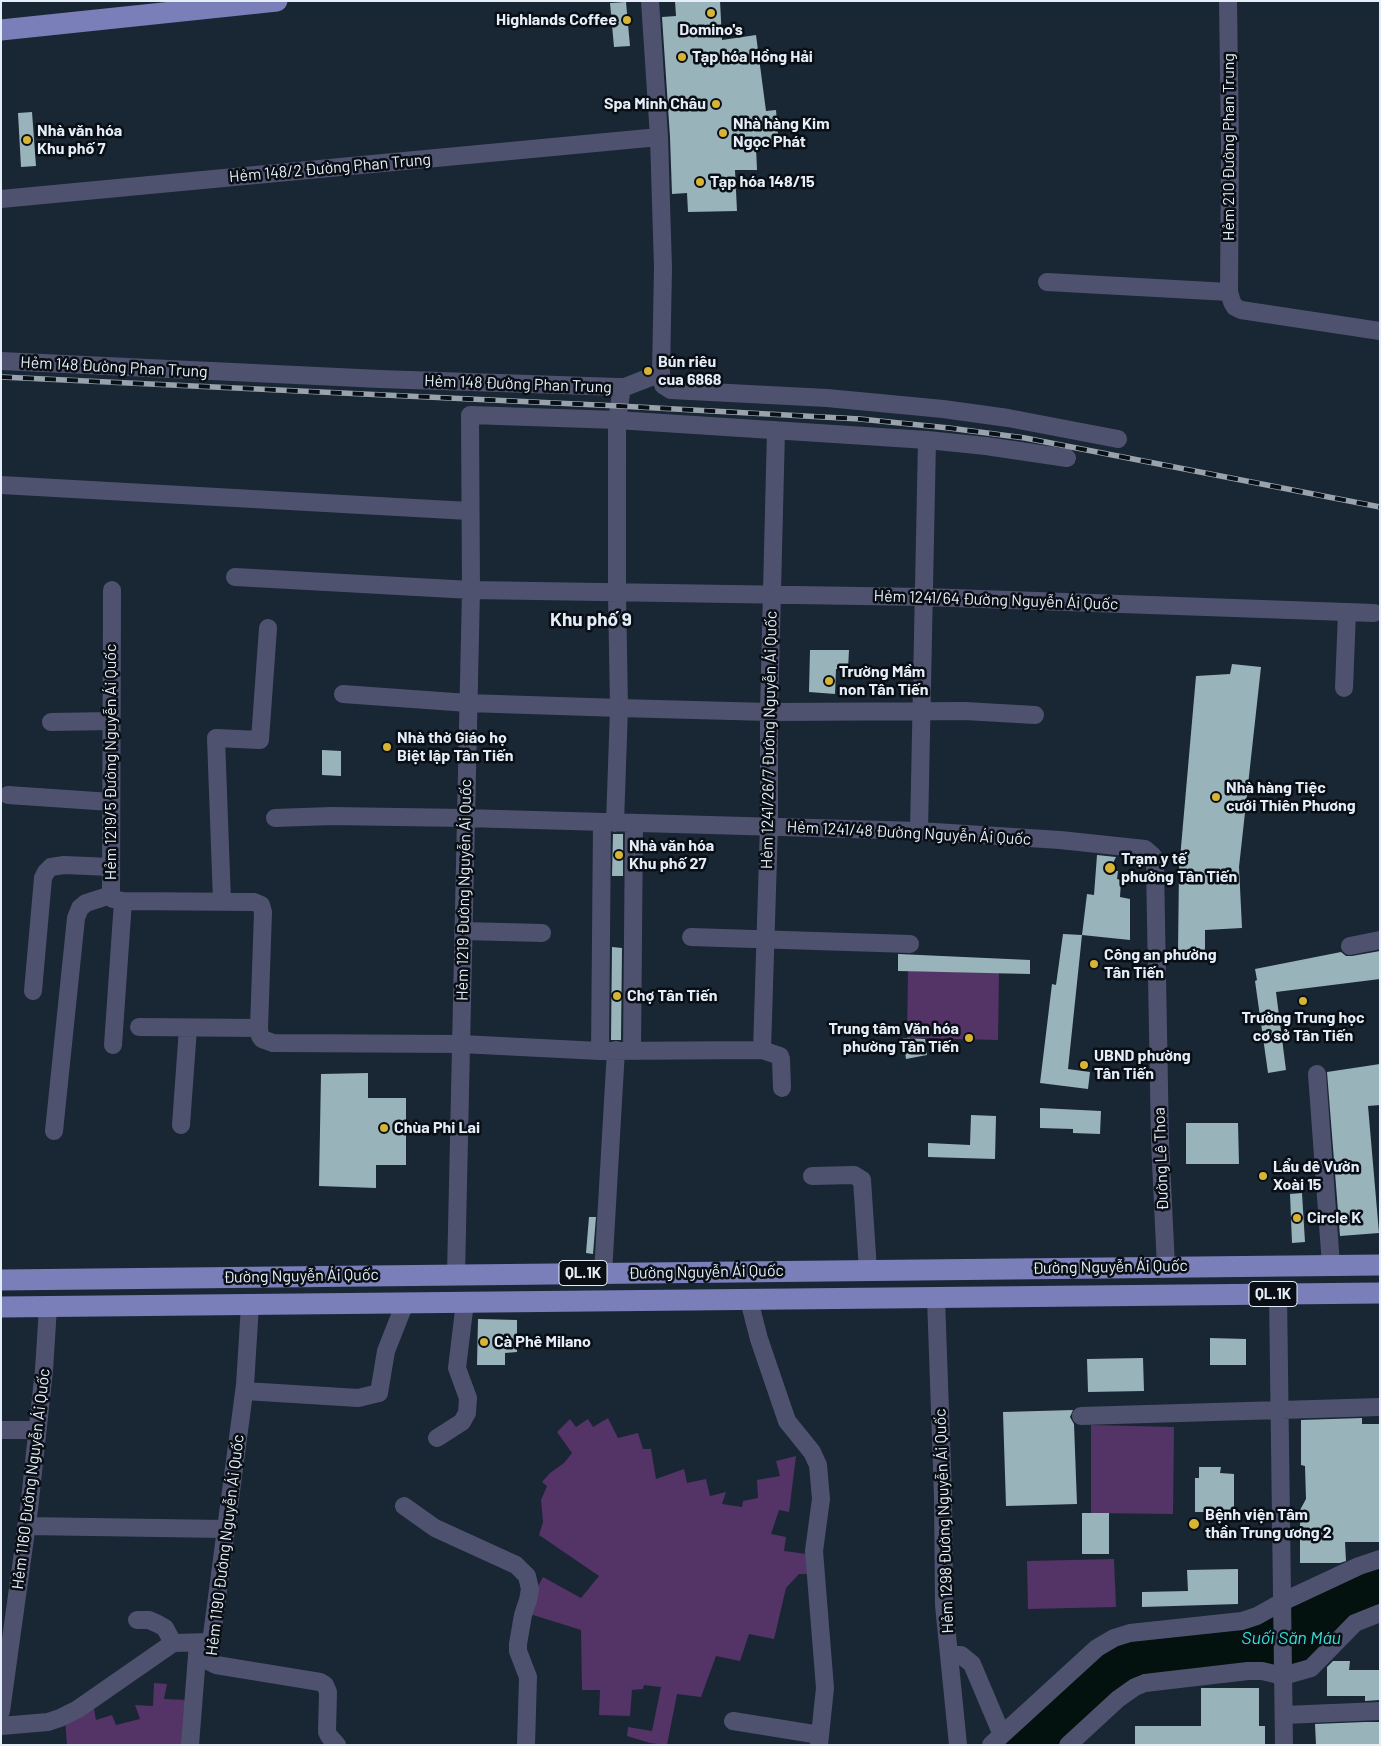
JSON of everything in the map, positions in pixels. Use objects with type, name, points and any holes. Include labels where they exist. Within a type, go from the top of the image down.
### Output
[{"type":"main road","points":[[1,30],[277,1]]},
{"type":"main road","name":"Đường Nguyễn Ái Quốc","points":[[1,1280],[1380,1265]]},
{"type":"main road","points":[[1166,1267],[1167,1295]]},
{"type":"main road","name":"Đường Nguyễn Ái Quốc","points":[[1,1307],[1380,1293]]},
{"type":"street","points":[[650,1],[659,137],[663,282],[661,373],[663,385],[671,390],[827,398],[943,409],[1008,418],[1118,439]]},
{"type":"street","name":"Hẻm 210 Đường Phan Trung","points":[[1228,1],[1230,292]]},
{"type":"street","name":"Hẻm 148/2 Đường Phan Trung","points":[[1,199],[659,137]]},
{"type":"street","points":[[1047,282],[1230,292],[1235,307],[1241,310],[1380,331]]},
{"type":"street","name":"Hẻm 148 Đường Phan Trung","points":[[1,361],[371,379],[622,387],[661,373]]},
{"type":"street","points":[[616,1050],[609,822],[619,708],[617,420],[622,387]]},
{"type":"street","name":"Hẻm 1219 Đường Nguyễn Ái Quốc","points":[[456,1275],[471,590],[469,511],[470,415],[617,420]]},
{"type":"street","points":[[617,420],[926,440],[980,445],[1067,458]]},
{"type":"street","name":"Hẻm 1241/26/7 Đường Nguyễn Ái Quốc","points":[[762,1050],[769,826],[769,712],[776,430]]},
{"type":"street","points":[[919,831],[925,597],[926,440]]},
{"type":"street","points":[[1,485],[469,511]]},
{"type":"street","name":"Hẻm 1241/64 Đường Nguyễn Ái Quốc","points":[[234,577],[471,590],[925,597],[1374,613]]},
{"type":"street","name":"Hẻm 1219/5 Đường Nguyễn Ái Quốc","points":[[112,590],[111,867],[117,898],[254,902],[261,905],[263,908],[259,1028]]},
{"type":"street","points":[[1344,688],[1347,612]]},
{"type":"street","points":[[222,902],[216,738],[260,740],[268,628]]},
{"type":"street","points":[[342,694],[468,703],[619,708],[769,712],[965,711],[1035,715]]},
{"type":"street","points":[[51,722],[111,721]]},
{"type":"street","points":[[8,795],[111,802]]},
{"type":"street","name":"Hẻm 1241/48 Đường Nguyễn Ái Quốc","points":[[275,818],[332,816],[465,818],[919,831],[1060,840],[1142,848]]},
{"type":"street","points":[[603,1273],[616,1050],[634,824]]},
{"type":"street","name":"Đường Lê Thoa","points":[[1142,848],[1153,856],[1155,865],[1160,1141],[1166,1267]]},
{"type":"street","points":[[33,991],[43,878],[46,872],[51,867],[64,865],[111,867]]},
{"type":"street","points":[[54,1131],[76,918],[80,908],[86,903],[117,898],[113,1045]]},
{"type":"street","points":[[463,931],[542,933]]},
{"type":"street","points":[[691,937],[910,944]]},
{"type":"street","points":[[1350,946],[1380,940]]},
{"type":"street","points":[[139,1027],[259,1028],[262,1040],[273,1043],[461,1044],[616,1050],[762,1050],[777,1054],[781,1059],[782,1088]]},
{"type":"street","points":[[181,1124],[188,1028]]},
{"type":"street","points":[[1317,1074],[1331,1265]]},
{"type":"street","points":[[812,1176],[854,1175],[862,1180],[868,1270]]},
{"type":"street","points":[[1278,1294],[1284,1745]]},
{"type":"street","name":"Hẻm 1298 Đường Nguyễn Ái Quốc","points":[[936,1298],[943,1496],[944,1604],[958,1745]]},
{"type":"street","points":[[733,1721],[819,1740],[825,1688],[814,1551],[821,1499],[818,1465],[812,1452],[787,1422],[759,1339],[749,1300]]},
{"type":"street","points":[[436,1438],[462,1422],[466,1413],[468,1398],[457,1368],[465,1302]]},
{"type":"street","points":[[244,1390],[358,1398],[379,1393],[386,1351],[405,1303]]},
{"type":"street","name":"Hẻm 1190 Đường Nguyễn Ái Quốc","points":[[250,1305],[244,1390],[225,1529],[204,1642],[213,1664],[320,1682],[326,1685],[328,1692],[327,1732],[338,1745]]},
{"type":"street","name":"Hẻm 1160 Đường Nguyễn Ái Quốc","points":[[1,1711],[38,1430],[48,1307]]},
{"type":"street","points":[[1081,1416],[1380,1407]]},
{"type":"street","points":[[1,1430],[38,1430]]},
{"type":"street","points":[[404,1506],[435,1528],[516,1565],[527,1576],[530,1589],[518,1644],[518,1651],[528,1677],[526,1745]]},
{"type":"street","points":[[26,1526],[225,1529]]},
{"type":"street","points":[[949,1655],[961,1655],[972,1664],[984,1695],[996,1740],[1098,1648],[1114,1638],[1130,1633],[1242,1620],[1257,1616],[1358,1566],[1380,1559]]},
{"type":"street","points":[[1068,1745],[1127,1691],[1145,1683],[1248,1671],[1283,1676],[1311,1668],[1359,1620],[1380,1612]]},
{"type":"street","points":[[137,1620],[149,1620],[165,1628],[173,1643]]},
{"type":"street","points":[[1,1726],[48,1722],[60,1718],[78,1709],[173,1643],[204,1642],[190,1745]]},
{"type":"street","points":[[1284,1715],[1380,1712]]},
{"type":"shaded area","points":[[908,971],[999,973],[998,1040],[907,1038]]},
{"type":"shaded area","points":[[608,1418],[618,1438],[638,1433],[643,1449],[651,1449],[656,1479],[684,1469],[687,1483],[706,1479],[710,1496],[726,1492],[722,1504],[742,1507],[743,1501],[758,1498],[757,1480],[780,1476],[776,1461],[796,1456],[789,1512],[779,1510],[771,1534],[786,1537],[784,1551],[807,1554],[810,1574],[799,1574],[786,1588],[774,1639],[749,1634],[740,1661],[716,1656],[701,1697],[677,1694],[667,1745],[650,1743],[627,1736],[628,1727],[652,1731],[661,1687],[644,1685],[643,1689],[632,1690],[630,1716],[599,1715],[600,1690],[582,1690],[581,1630],[530,1614],[536,1590],[543,1577],[581,1598],[599,1576],[539,1535],[543,1522],[541,1500],[547,1486],[542,1482],[550,1473],[564,1463],[572,1453],[557,1432],[570,1419],[576,1427],[588,1419],[593,1427]]},
{"type":"shaded area","points":[[1091,1425],[1174,1427],[1173,1514],[1091,1513]]},
{"type":"shaded area","points":[[1114,1559],[1116,1607],[1028,1609],[1027,1561]]},
{"type":"shaded area","points":[[154,1683],[167,1684],[164,1699],[188,1700],[185,1745],[67,1745],[65,1720],[93,1703],[96,1720],[112,1715],[116,1725],[140,1719],[135,1705],[153,1706]]},
{"type":"water","name":"Suối Săn Máu","points":[[1380,1564],[1380,1606],[1308,1662],[1293,1668],[1142,1678],[1060,1745],[999,1745],[1116,1643],[1244,1626]]},
{"type":"building","points":[[675,1],[720,1],[722,40],[756,35],[766,111],[776,110],[779,145],[756,147],[757,170],[735,170],[737,211],[688,212],[687,193],[672,194],[662,17],[676,16]]},
{"type":"building","points":[[626,2],[630,46],[614,47],[610,3]]},
{"type":"building","points":[[32,112],[36,166],[21,167],[18,113]]},
{"type":"building","name":"Trường Mầm non Tân Tiến","points":[[810,650],[849,650],[848,669],[836,669],[835,694],[809,692]]},
{"type":"building","name":"Nhà hàng Tiệc cưới Thiên Phương","points":[[1232,664],[1261,667],[1239,867],[1242,928],[1205,930],[1205,951],[1178,952],[1179,870],[1196,676],[1230,674]]},
{"type":"building","points":[[322,750],[341,751],[341,776],[322,775]]},
{"type":"building","points":[[613,834],[623,834],[623,876],[612,876]]},
{"type":"building","points":[[1097,855],[1116,857],[1109,871],[1118,871],[1117,879],[1121,880],[1120,897],[1130,899],[1130,940],[1082,935],[1087,894],[1094,895]]},
{"type":"building","points":[[1063,934],[1082,935],[1068,1069],[1090,1072],[1088,1089],[1040,1083],[1052,984],[1056,985]]},
{"type":"building","points":[[612,947],[622,948],[621,1040],[611,1040]]},
{"type":"building","points":[[1380,951],[1380,979],[1276,992],[1286,1070],[1268,1073],[1255,969],[1341,952],[1346,956],[1352,956]]},
{"type":"building","points":[[898,954],[1030,960],[1030,974],[898,971]]},
{"type":"building","points":[[903,1038],[925,1039],[927,1055],[906,1059]]},
{"type":"building","points":[[1380,1064],[1380,1105],[1368,1106],[1379,1233],[1340,1236],[1327,1072]]},
{"type":"building","points":[[368,1073],[368,1098],[406,1098],[406,1165],[376,1165],[376,1188],[319,1186],[321,1074]]},
{"type":"building","points":[[1040,1108],[1101,1111],[1100,1134],[1073,1133],[1073,1129],[1040,1128]]},
{"type":"building","points":[[971,1115],[996,1116],[995,1159],[928,1157],[928,1143],[970,1145]]},
{"type":"building","points":[[1186,1123],[1238,1123],[1239,1164],[1186,1164]]},
{"type":"building","name":"Circle K","points":[[1302,1193],[1305,1242],[1292,1243],[1290,1194]]},
{"type":"building","points":[[589,1217],[596,1217],[593,1254],[586,1253]]},
{"type":"building","points":[[478,1319],[517,1320],[517,1352],[505,1353],[505,1365],[477,1365]]},
{"type":"building","points":[[1210,1338],[1246,1339],[1246,1365],[1210,1365]]},
{"type":"building","points":[[1143,1358],[1144,1391],[1088,1392],[1087,1359]]},
{"type":"building","points":[[1073,1410],[1070,1417],[1074,1424],[1077,1504],[1006,1506],[1003,1412]]},
{"type":"building","points":[[1362,1418],[1362,1424],[1380,1424],[1380,1542],[1345,1542],[1346,1561],[1340,1563],[1300,1563],[1300,1510],[1306,1499],[1305,1466],[1301,1465],[1301,1420]]},
{"type":"building","points":[[1199,1467],[1221,1467],[1220,1473],[1234,1474],[1234,1512],[1195,1512],[1195,1478],[1199,1478]]},
{"type":"building","points":[[1082,1513],[1109,1513],[1109,1554],[1082,1554]]},
{"type":"building","points":[[1238,1569],[1238,1604],[1142,1607],[1142,1592],[1188,1591],[1187,1570]]},
{"type":"building","points":[[1333,1661],[1350,1661],[1349,1670],[1380,1670],[1380,1700],[1365,1701],[1365,1696],[1327,1696],[1327,1667]]},
{"type":"building","points":[[1201,1688],[1259,1688],[1259,1726],[1265,1726],[1265,1745],[1135,1745],[1135,1726],[1201,1726]]},
{"type":"building","points":[[1380,1722],[1380,1745],[1316,1745],[1315,1724]]},
{"type":"railway","points":[[1,377],[860,419],[1025,438],[1380,507]]},
{"type":"place","name":"Domino's","points":[[711,13]]},
{"type":"place","name":"Highlands Coffee","points":[[627,20]]},
{"type":"place","name":"Tạp hóa Hồng Hải","points":[[682,57]]},
{"type":"place","name":"Spa Minh Châu","points":[[716,104]]},
{"type":"place","name":"Nhà hàng Kim Ngọc Phát","points":[[723,133]]},
{"type":"place","name":"Nhà văn hóa Khu phố 7","points":[[27,140]]},
{"type":"place","name":"Tạp hóa 148/15","points":[[700,182]]},
{"type":"place","name":"Bún riêu cua 6868","points":[[648,371]]},
{"type":"place","name":"Trường Mầm non Tân Tiến","points":[[829,681]]},
{"type":"place","name":"Nhà thờ Giáo họ Biệt lập Tân Tiến","points":[[387,747]]},
{"type":"place","name":"Nhà hàng Tiệc cưới Thiên Phương","points":[[1216,797]]},
{"type":"place","name":"Nhà văn hóa Khu phố 27","points":[[619,855]]},
{"type":"place","name":"Trạm y tế phường Tân Tiến","points":[[1110,868]]},
{"type":"place","name":"Công an phường Tân Tiến","points":[[1094,964]]},
{"type":"place","name":"Chợ Tân Tiến","points":[[617,996]]},
{"type":"place","name":"Trường Trung học cơ sở Tân Tiến","points":[[1303,1001]]},
{"type":"place","name":"Trung tâm Văn hóa phường Tân Tiến","points":[[969,1038]]},
{"type":"place","name":"UBND phường Tân Tiến","points":[[1084,1065]]},
{"type":"place","name":"Chùa Phi Lai","points":[[384,1128]]},
{"type":"place","name":"Lẩu dê Vườn Xoài 15","points":[[1263,1176]]},
{"type":"place","name":"Circle K","points":[[1297,1218]]},
{"type":"place","name":"Cà Phê Milano","points":[[484,1342]]},
{"type":"place","name":"Bệnh viện Tâm thần Trung ương 2","points":[[1194,1524]]},
{"type":"district","name":"Khu phố 9","points":[[591,620]]}]
